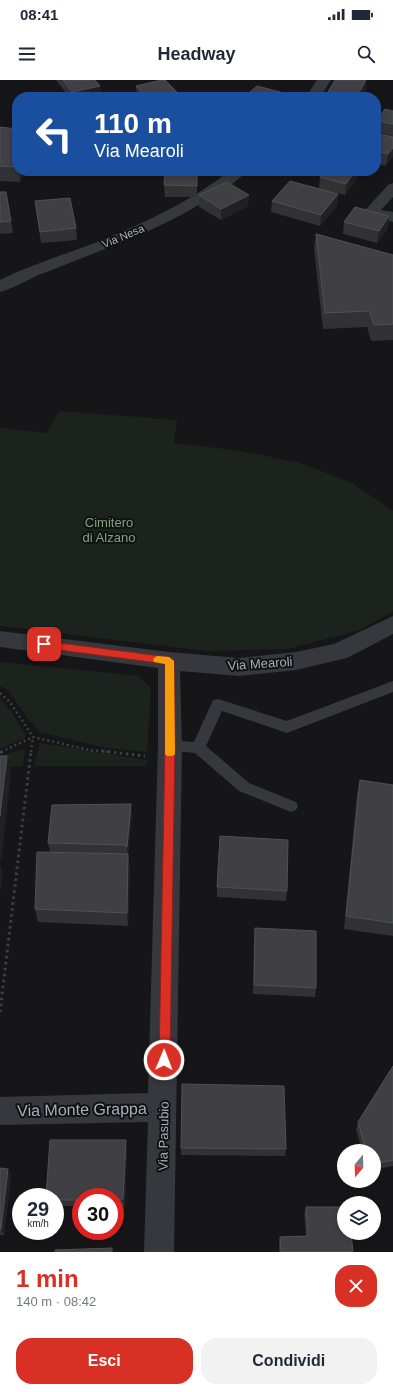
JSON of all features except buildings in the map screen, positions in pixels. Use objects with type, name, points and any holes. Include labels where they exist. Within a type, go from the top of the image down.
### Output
[{"type":"street","points":[[316,92],[324,80]]},
{"type":"street","name":"Via Nesa","points":[[0,287],[19,276],[84,252],[146,226],[198,200],[233,176]]},
{"type":"street","points":[[393,188],[371,212],[393,217]]},
{"type":"street","name":"Via Mearoli","points":[[0,639],[169,661],[239,667],[296,661],[339,652],[393,624]]},
{"type":"street","name":"Via Pasubio","points":[[159,1252],[170,751],[169,661]]},
{"type":"street","name":"Via Monte Grappa","points":[[0,1111],[163,1107]]},
{"type":"lane","points":[[198,748],[218,704],[287,726],[393,686]]},
{"type":"lane","points":[[170,751],[198,748],[244,787],[291,806]]},
{"type":"path","points":[[0,693],[10,702],[33,737],[0,1012]]},
{"type":"path","points":[[0,753],[33,737],[89,750],[142,756],[170,751]]},
{"type":"green space","name":"Cimitero di Alzano","points":[[59,411],[177,420],[174,443],[242,451],[300,463],[352,483],[393,511],[393,611],[360,630],[288,649],[207,651],[0,626],[0,428],[47,433]]},
{"type":"green space","points":[[0,662],[139,676],[151,688],[147,752],[106,748],[40,732],[29,720],[8,690],[0,686]]},
{"type":"green space","points":[[0,699],[11,711],[25,734],[25,738],[0,749]]},
{"type":"green space","points":[[40,743],[147,760],[146,766],[34,766]]},
{"type":"green space","points":[[25,749],[23,766],[0,767],[0,756]]},
{"type":"slow traffic","points":[[157,659],[169,661],[170,754]]},
{"type":"route","points":[[44,644],[169,661],[170,746],[164,1060]]}]
